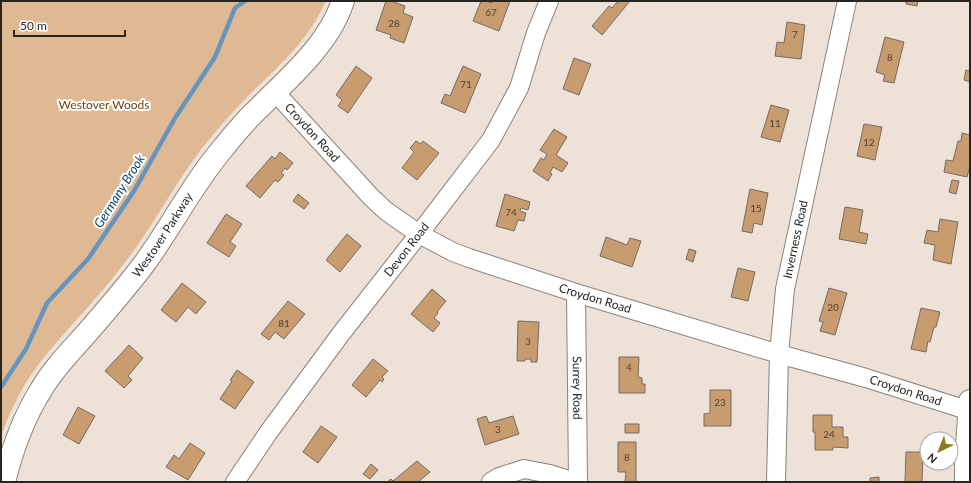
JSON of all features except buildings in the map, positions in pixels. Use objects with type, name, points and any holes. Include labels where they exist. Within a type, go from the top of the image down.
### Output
[{"type":"street","name":"Westover Parkway","points":[[4,482],[14,446],[23,424],[41,389],[62,361],[114,301],[144,263],[159,242],[191,190],[224,147],[259,108],[314,53],[334,23],[343,1]]},
{"type":"street","name":"Devon Road","points":[[235,482],[268,433],[340,334],[491,140],[519,88],[536,33],[549,1]]},
{"type":"street","name":"Inverness Road","points":[[776,482],[779,354],[785,289],[847,1]]},
{"type":"street","name":"Croydon Road","points":[[275,92],[371,197],[386,211],[419,234],[452,252],[576,293],[779,354],[970,407]]},
{"type":"street","name":"Surrey Road","points":[[576,293],[578,482]]},
{"type":"street","points":[[966,482],[970,407]]},
{"type":"street","points":[[491,482],[499,477],[524,469],[550,474],[575,482]]},
{"type":"green space","name":"Westover Woods","points":[[1,1],[326,1],[319,15],[302,41],[216,131],[190,164],[125,263],[47,353],[19,395],[1,436]]},
{"type":"waterway","name":"Germany Brook","points":[[1,387],[26,349],[47,303],[88,259],[134,191],[175,118],[215,57],[235,8],[245,1]]}]
